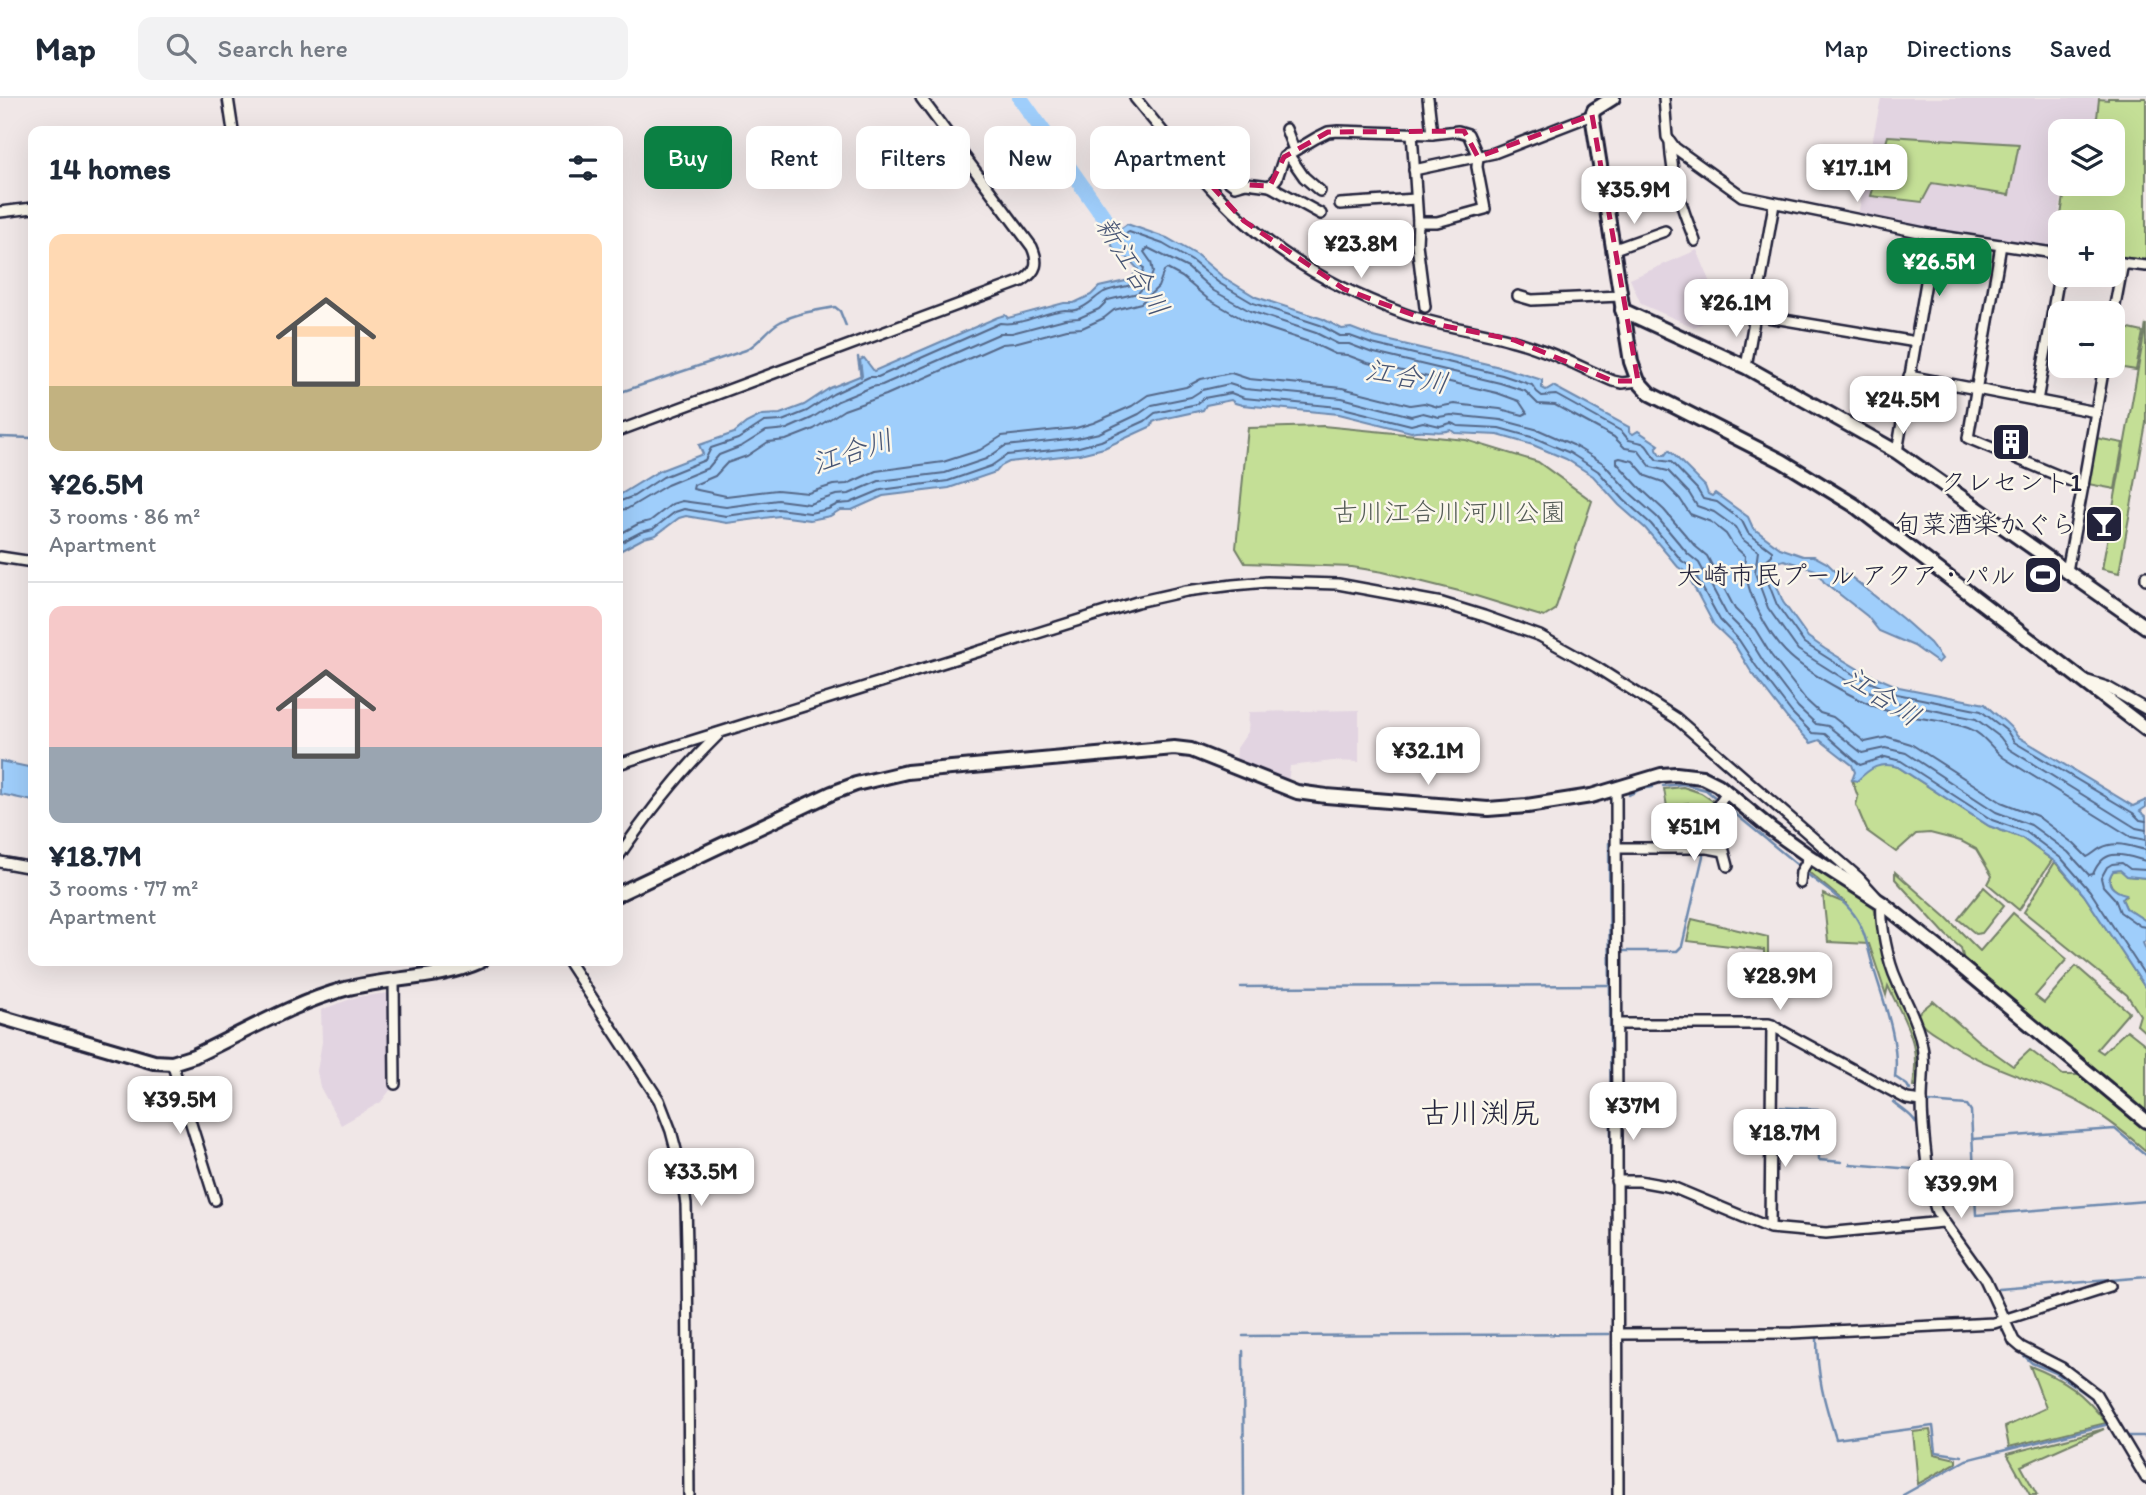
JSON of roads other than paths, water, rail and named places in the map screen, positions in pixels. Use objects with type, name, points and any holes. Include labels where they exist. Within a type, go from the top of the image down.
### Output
[{"type":"street","points":[[228,98],[232,126]]},
{"type":"street","points":[[623,429],[985,295],[1031,275],[1036,268],[1037,258],[1032,247],[921,98]]},
{"type":"street","points":[[1135,98],[1158,126]]},
{"type":"street","points":[[1428,98],[1432,134]]},
{"type":"street","points":[[1613,98],[1594,110],[1592,115],[1622,310],[1631,362],[1638,381],[1650,394],[1782,461],[1854,505],[2146,729]]},
{"type":"street","points":[[1664,98],[1667,137],[1691,160],[1742,196],[1934,235],[2048,252]]},
{"type":"street","points":[[1415,170],[1513,147],[1592,115]]},
{"type":"street","points":[[1286,130],[1291,152],[1304,177],[1320,191]]},
{"type":"street","points":[[1270,186],[1284,157],[1328,132],[1432,134],[1464,131],[1471,138],[1478,157],[1477,167],[1485,209],[1437,222],[1418,222]]},
{"type":"street","points":[[1412,133],[1417,244],[1425,307]]},
{"type":"street","points":[[1671,142],[1672,170],[1678,197],[1695,241]]},
{"type":"street","points":[[1250,183],[1270,186],[1321,214]]},
{"type":"street","points":[[1215,189],[1251,227],[1292,258],[1344,289],[1415,318],[1514,340],[1613,381],[1638,381]]},
{"type":"street","points":[[1340,204],[1416,199]]},
{"type":"street","points":[[1746,367],[1774,204]]},
{"type":"street","points":[[0,211],[28,208]]},
{"type":"street","points":[[1612,250],[1665,231]]},
{"type":"street","points":[[1897,452],[1934,235]]},
{"type":"street","points":[[2001,245],[1968,438],[2083,486]]},
{"type":"street","points":[[2125,263],[2146,267]]},
{"type":"street","points":[[2037,401],[2057,287]]},
{"type":"street","points":[[1518,296],[1532,300],[1620,296]]},
{"type":"street","points":[[1622,310],[1746,367],[1897,452],[2146,627]]},
{"type":"street","points":[[1755,315],[1916,342]]},
{"type":"street","points":[[1909,376],[2096,412]]},
{"type":"street","points":[[2067,571],[2102,378]]},
{"type":"street","points":[[0,557],[28,561]]},
{"type":"street","points":[[623,762],[1085,617],[1186,591],[1266,582],[1338,584],[1368,587],[1442,603],[1540,636],[1596,667],[1676,719],[1859,878],[1882,903],[2146,1121]]},
{"type":"street","points":[[2081,679],[2107,687],[2146,709]]},
{"type":"street","points":[[623,850],[694,757],[719,733]]},
{"type":"street","points":[[623,892],[856,784],[907,772],[1174,748],[1191,750],[1297,792],[1488,808],[1527,806],[1580,798],[1661,775],[1702,777],[1805,864],[1882,903]]},
{"type":"street","points":[[1616,789],[1618,1495]]},
{"type":"street","points":[[1708,848],[1717,804],[1726,795]]},
{"type":"street","points":[[1616,848],[1708,848],[1724,851],[1728,866]]},
{"type":"street","points":[[0,862],[28,867]]},
{"type":"street","points":[[1800,883],[1805,864]]},
{"type":"street","points":[[1882,903],[1881,916],[1895,978],[1922,1042],[1922,1101],[1933,1201],[1943,1222],[1970,1255],[1985,1279],[2014,1341],[2062,1368],[2096,1394],[2146,1478]]},
{"type":"street","points":[[0,1017],[154,1062],[172,1063],[194,1056],[321,996],[360,985],[465,966]]},
{"type":"street","points":[[571,966],[659,1100],[680,1164],[686,1204],[690,1495]]},
{"type":"street","points":[[394,980],[394,1084]]},
{"type":"street","points":[[1617,1024],[1772,1029],[1907,1099],[1922,1101]]},
{"type":"street","points":[[1770,1227],[1772,1029]]},
{"type":"street","points":[[172,1063],[215,1200]]},
{"type":"street","points":[[1616,1181],[1639,1181],[1672,1187],[1770,1227],[1826,1233],[1943,1222]]},
{"type":"street","points":[[1618,1334],[1792,1333],[1994,1324],[2110,1286]]},
{"type":"water","name":"江合川","points":[[1127,224],[1167,238],[1197,255],[1223,277],[1256,297],[1323,319],[1342,329],[1351,328],[1374,337],[1504,368],[1542,380],[1542,388],[1546,390],[1553,386],[1629,427],[1629,432],[1633,434],[1638,431],[1659,445],[1656,448],[1660,455],[1665,455],[1669,450],[1705,486],[1708,494],[1712,496],[1715,493],[1748,517],[1753,528],[1780,548],[1803,556],[1814,556],[1835,571],[1851,577],[1930,643],[1942,659],[1938,663],[1914,646],[1879,631],[1867,616],[1824,582],[1816,570],[1784,560],[1771,564],[1783,602],[1808,637],[1825,649],[1860,670],[1899,687],[1985,704],[2017,736],[2133,806],[2146,800],[2146,807],[2140,811],[2146,816],[2146,878],[2127,876],[2120,870],[2113,871],[2109,880],[2114,889],[2126,894],[2122,899],[2126,908],[2146,921],[2146,940],[2143,943],[2146,950],[2146,989],[2084,895],[2058,864],[2022,838],[1989,826],[1898,767],[1881,765],[1871,769],[1857,781],[1852,780],[1855,772],[1852,765],[1820,740],[1811,743],[1787,718],[1750,670],[1734,644],[1714,625],[1686,572],[1678,567],[1645,528],[1619,505],[1593,476],[1566,459],[1533,445],[1498,435],[1455,433],[1451,430],[1411,432],[1339,414],[1242,405],[1231,400],[1206,405],[1203,410],[1158,420],[1153,422],[1152,426],[1104,448],[1080,454],[1009,462],[996,472],[949,488],[883,496],[852,510],[840,510],[830,516],[810,520],[779,516],[727,523],[686,516],[656,535],[623,549],[623,493],[659,471],[703,454],[699,445],[734,433],[762,415],[780,414],[804,405],[830,388],[862,375],[860,360],[864,358],[874,371],[998,317],[1005,315],[1008,318],[1064,303],[1074,303],[1091,295],[1099,287],[1130,280],[1138,269],[1123,253],[1115,253],[1109,237]]},
{"type":"water","points":[[0,761],[28,767],[28,800],[0,794]]},
{"type":"waterway","name":"新江合川","points":[[1020,98],[1127,250]]},
{"type":"waterway","points":[[623,391],[746,350],[776,325],[800,314],[835,307],[840,311],[846,326]]},
{"type":"waterway","points":[[858,357],[861,377]]},
{"type":"waterway","points":[[0,437],[28,438]]},
{"type":"waterway","points":[[1663,786],[1683,784],[1706,790],[1800,867]]},
{"type":"waterway","points":[[1629,795],[1653,787]]},
{"type":"waterway","points":[[1609,843],[1611,1155]]},
{"type":"waterway","points":[[1621,951],[1677,951],[1682,946],[1703,856]]},
{"type":"waterway","points":[[1805,872],[1846,905],[1860,924],[1890,1021],[1895,1049],[1895,1077],[1910,1090]]},
{"type":"waterway","points":[[1241,987],[1610,985]]},
{"type":"waterway","points":[[1622,1028],[1756,1028],[1768,1029],[1768,1039]]},
{"type":"waterway","points":[[1835,1065],[1884,1093]]},
{"type":"waterway","points":[[1893,1102],[1913,1119],[1920,1133]]},
{"type":"waterway","points":[[1929,1102],[1967,1105],[1971,1111],[1976,1215],[2146,1201]]},
{"type":"waterway","points":[[1774,1107],[1818,1109],[1819,1160],[1842,1162]]},
{"type":"waterway","points":[[1972,1139],[2115,1129],[2146,1155]]},
{"type":"waterway","points":[[1850,1164],[1925,1170]]},
{"type":"waterway","points":[[1928,1195],[1935,1219]]},
{"type":"waterway","points":[[1727,1215],[1763,1230]]},
{"type":"waterway","points":[[1999,1289],[2146,1277]]},
{"type":"waterway","points":[[1991,1302],[1996,1315]]},
{"type":"waterway","points":[[2003,1329],[2010,1341]]},
{"type":"waterway","points":[[1243,1336],[1609,1334]]},
{"type":"waterway","points":[[1817,1337],[1822,1389],[1836,1439],[1933,1426],[1936,1452],[1962,1456]]},
{"type":"waterway","points":[[2014,1346],[2032,1363],[2056,1373],[2092,1398],[2108,1422]]},
{"type":"waterway","points":[[1243,1351],[1244,1495]]},
{"type":"waterway","points":[[1903,1495],[1966,1460],[2109,1424]]},
{"type":"waterway","points":[[2126,1436],[2146,1436]]},
{"type":"place","name":"クレセント1","points":[[2011,442]]},
{"type":"place","name":"旬菜酒楽かぐら","points":[[2104,524]]},
{"type":"place","name":"大崎市民プール アクア・パル","points":[[2043,575]]},
{"type":"district","name":"古川渕尻","points":[[1480,1113]]},
{"type":"park label","name":"古川江合川河川公園","points":[[1449,512]]}]
